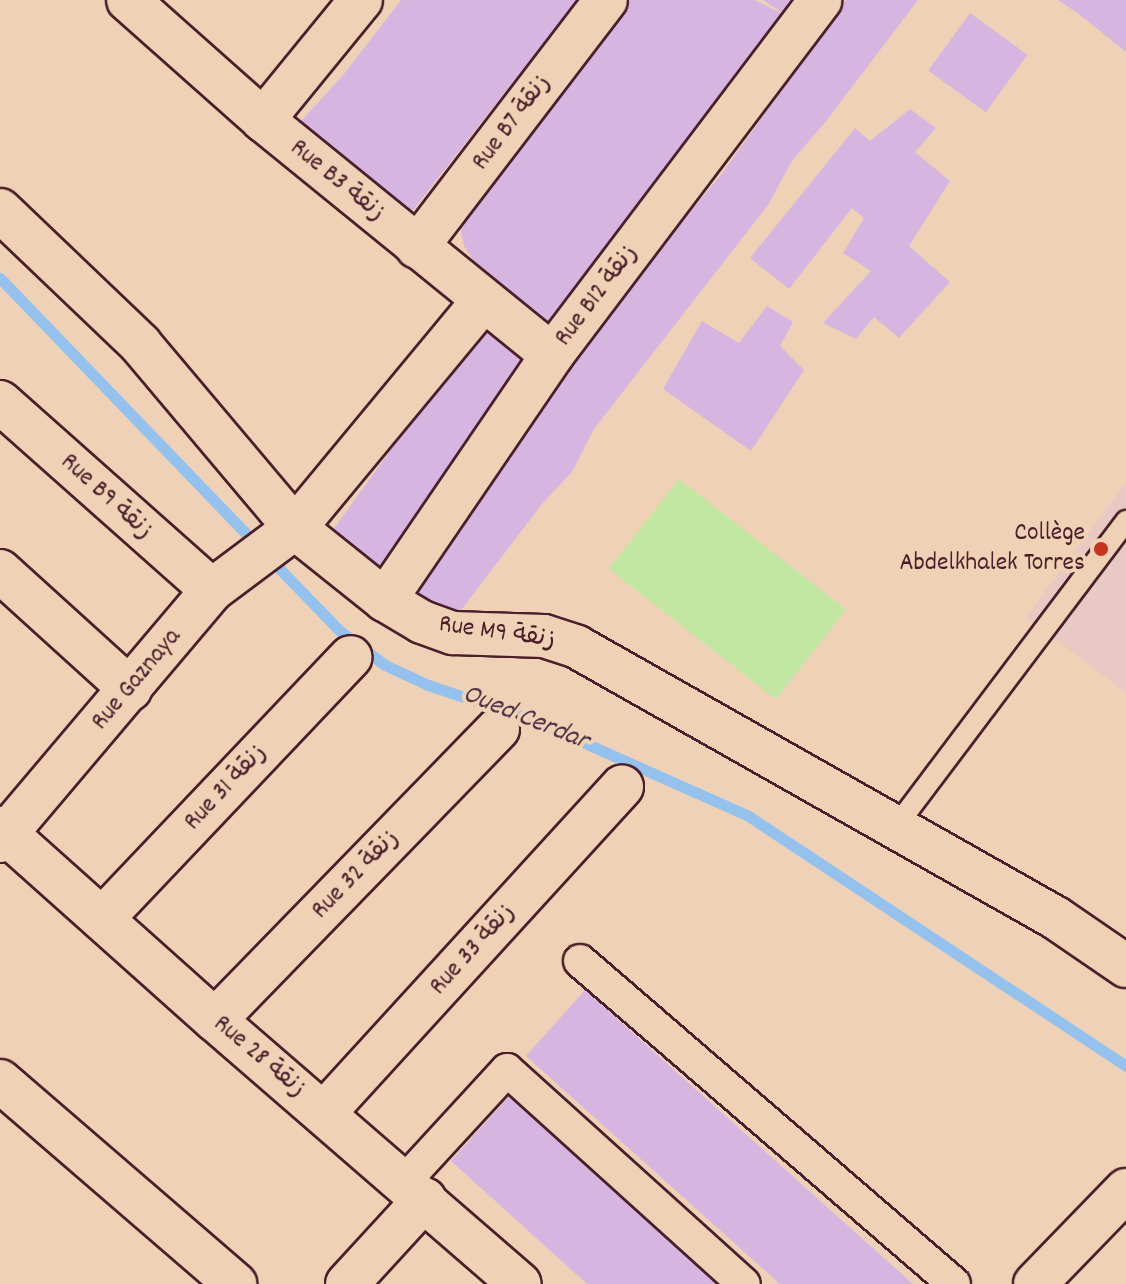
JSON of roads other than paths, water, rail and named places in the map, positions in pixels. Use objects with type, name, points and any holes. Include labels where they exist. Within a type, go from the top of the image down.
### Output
[{"type":"street","name":"Rue B3 زنقة","points":[[128,0],[263,120],[552,355]]},
{"type":"street","points":[[263,120],[361,0]]},
{"type":"street","name":"Rue B7 زنقة","points":[[417,247],[606,0]]},
{"type":"street","name":"Rue B12 زنقة","points":[[385,600],[552,355],[820,0]]},
{"type":"street","name":"Rue M9 زنقة","points":[[0,210],[140,344],[292,531],[385,600],[422,622],[453,633],[544,636],[577,647],[897,825],[1056,918],[1126,966]]},
{"type":"street","name":"Rue Gaznaya","points":[[2,834],[130,689],[212,590],[292,531],[483,301]]},
{"type":"street","name":"Rue B9 زنقة","points":[[0,402],[212,590]]},
{"type":"street","points":[[0,571],[130,689]]},
{"type":"street","name":"Rue 31 زنقة","points":[[102,919],[351,657]]},
{"type":"street","name":"Rue 32 زنقة","points":[[215,1020],[498,729]]},
{"type":"street","name":"Rue 33 زنقة","points":[[324,1113],[622,787]]},
{"type":"street","name":"Rue 28 زنقة","points":[[2,834],[520,1284]]},
{"type":"street","points":[[580,961],[954,1284]]},
{"type":"street","points":[[347,1284],[414,1190],[507,1070],[744,1284]]},
{"type":"street","points":[[0,1081],[235,1284]]},
{"type":"street","points":[[1035,1284],[1126,1190]]},
{"type":"lane","points":[[897,825],[1126,521]]},
{"type":"waterway","name":"Oued Cerdar","points":[[0,278],[257,545]]},
{"type":"waterway","name":"Oued Cerdar","points":[[269,558],[341,632],[385,665],[428,685],[531,719],[747,815],[1126,1066]]},
{"type":"place","name":"Collège Abdelkhalek Torres","points":[[1101,549]]}]
